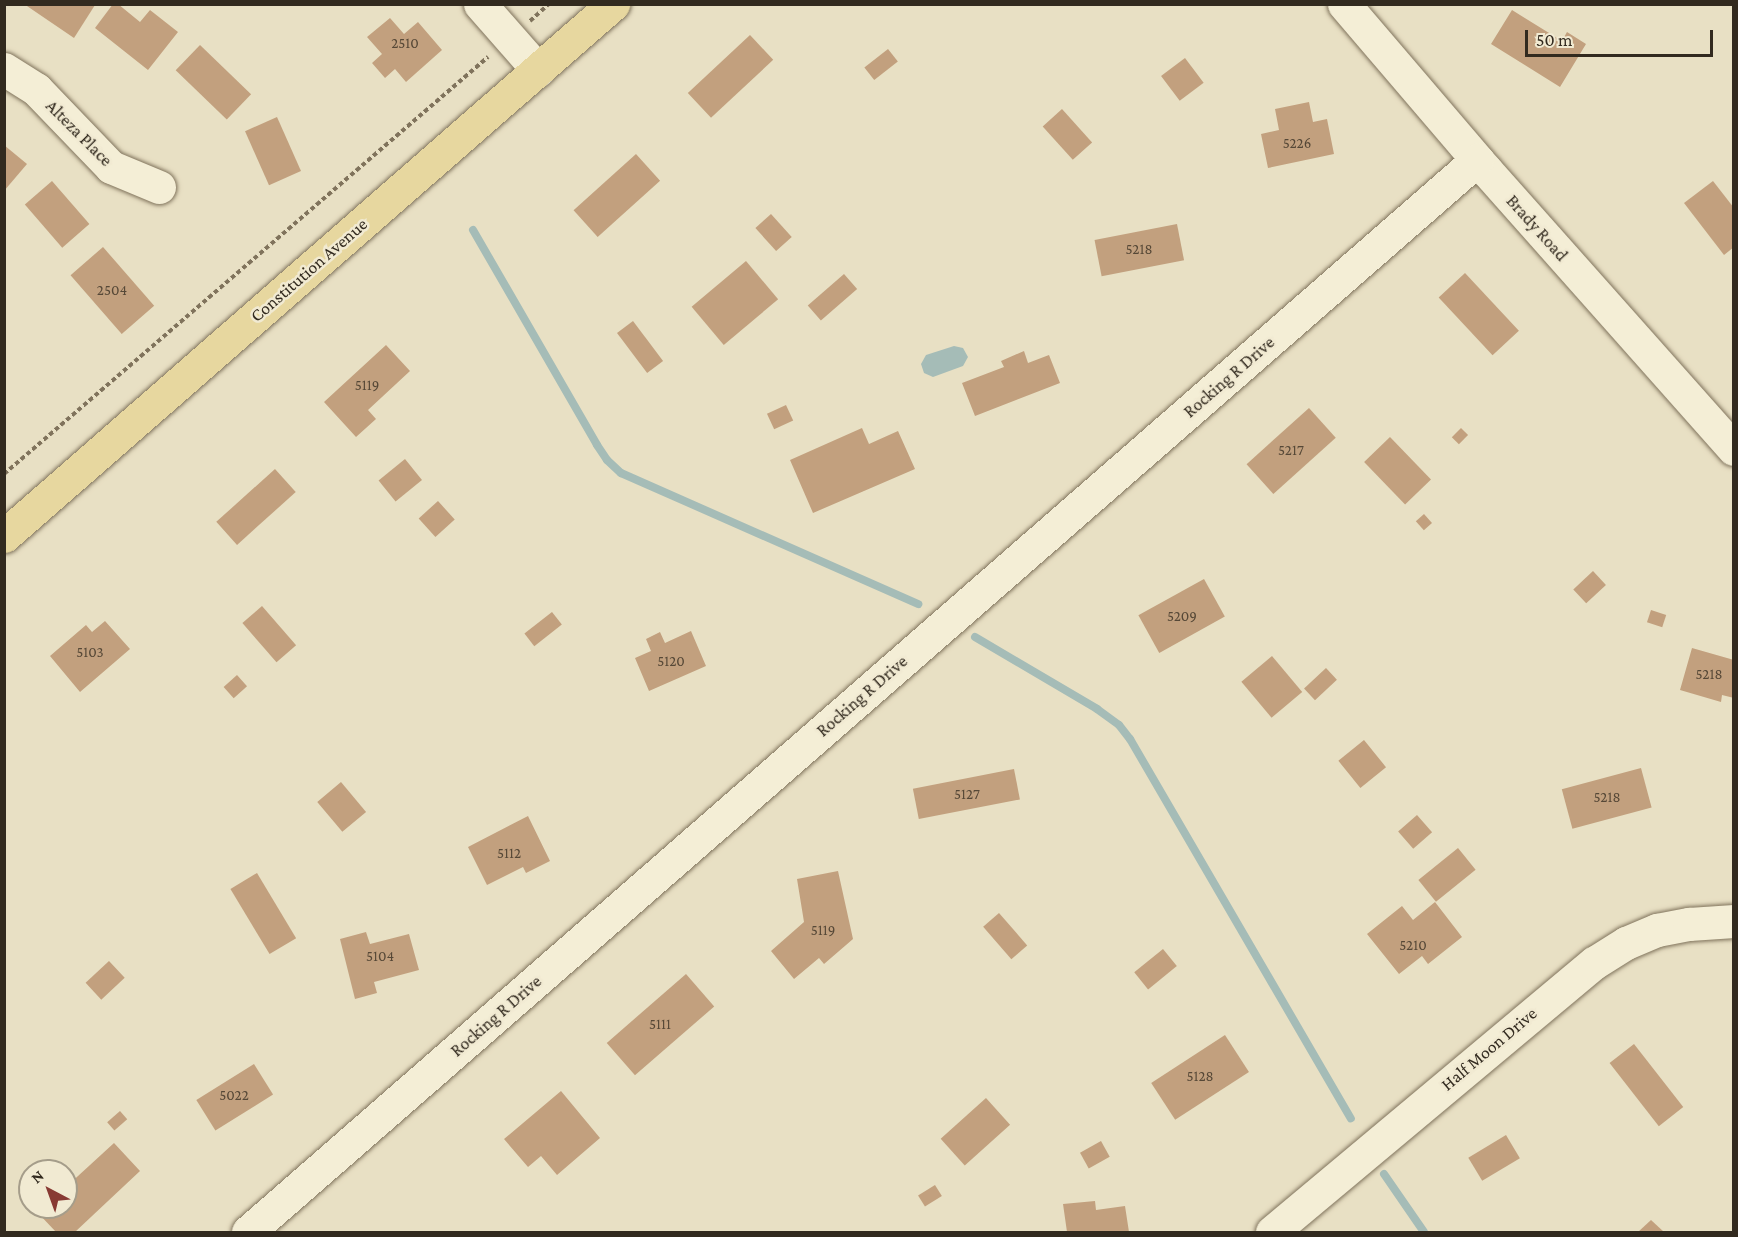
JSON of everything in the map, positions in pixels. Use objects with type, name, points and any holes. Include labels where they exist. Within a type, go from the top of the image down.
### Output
[{"type":"main road","name":"Constitution Avenue","points":[[4,536],[613,4]]},
{"type":"street","points":[[480,4],[538,70]]},
{"type":"street","name":"Brady Road","points":[[1344,4],[1477,160],[1734,449]]},
{"type":"street","name":"Alteza Place","points":[[4,69],[36,89],[111,168],[159,187]]},
{"type":"street","name":"Rocking R Drive","points":[[248,1233],[1477,160]]},
{"type":"street","name":"Half Moon Drive","points":[[1272,1233],[1594,963],[1626,943],[1657,930],[1689,924],[1734,921]]},
{"type":"path","points":[[4,474],[549,4]]},
{"type":"water","points":[[954,346],[963,348],[968,357],[963,366],[933,377],[924,373],[921,364],[926,355]]},
{"type":"building","points":[[24,4],[94,4],[95,5],[74,38]]},
{"type":"building","points":[[113,4],[118,4],[140,22],[150,10],[178,32],[148,70],[95,28]]},
{"type":"building","points":[[1512,10],[1562,41],[1567,32],[1586,44],[1560,87],[1491,44]]},
{"type":"building","points":[[390,18],[404,34],[418,22],[442,50],[406,82],[395,69],[385,78],[372,63],[382,54],[367,37]]},
{"type":"building","points":[[750,35],[773,60],[711,118],[688,93]]},
{"type":"building","points":[[200,45],[251,94],[227,119],[176,70]]},
{"type":"building","points":[[888,49],[898,62],[874,80],[864,67]]},
{"type":"building","points":[[1185,58],[1204,83],[1180,101],[1161,76]]},
{"type":"building","points":[[1309,102],[1313,122],[1327,119],[1334,154],[1268,168],[1261,134],[1279,130],[1275,109]]},
{"type":"building","points":[[1062,109],[1092,142],[1073,160],[1043,126]]},
{"type":"building","points":[[277,117],[301,171],[269,185],[245,131]]},
{"type":"building","points":[[4,145],[27,164],[4,191]]},
{"type":"building","points":[[636,154],[660,181],[598,237],[574,210]]},
{"type":"building","points":[[52,181],[89,224],[62,248],[25,205]]},
{"type":"building","points":[[1713,181],[1734,208],[1734,247],[1724,255],[1684,203]]},
{"type":"building","points":[[771,214],[792,237],[776,251],[755,228]]},
{"type":"building","points":[[1177,224],[1184,260],[1102,276],[1095,240]]},
{"type":"building","points":[[103,247],[154,306],[122,334],[71,275]]},
{"type":"building","points":[[746,261],[778,299],[724,345],[692,307]]},
{"type":"building","points":[[1465,273],[1519,331],[1493,355],[1439,298]]},
{"type":"building","points":[[844,274],[857,289],[821,321],[808,305]]},
{"type":"building","points":[[633,321],[663,361],[647,373],[617,333]]},
{"type":"building","points":[[386,345],[410,371],[368,410],[376,419],[356,437],[324,402]]},
{"type":"building","points":[[1024,351],[1028,363],[1049,355],[1060,383],[975,416],[962,383],[1004,367],[1001,361]]},
{"type":"building","points":[[786,405],[793,420],[774,429],[767,414]]},
{"type":"building","points":[[1309,408],[1336,438],[1273,494],[1247,464]]},
{"type":"building","points":[[862,428],[869,444],[898,431],[915,469],[813,513],[790,460]]},
{"type":"building","points":[[1461,428],[1468,435],[1459,444],[1452,437]]},
{"type":"building","points":[[1390,437],[1431,479],[1405,504],[1364,462]]},
{"type":"building","points":[[405,459],[422,480],[396,501],[379,480]]},
{"type":"building","points":[[275,469],[296,492],[237,545],[216,522]]},
{"type":"building","points":[[438,501],[455,520],[435,537],[419,518]]},
{"type":"building","points":[[1424,514],[1432,523],[1424,530],[1416,521]]},
{"type":"building","points":[[1593,571],[1606,585],[1586,603],[1573,589]]},
{"type":"building","points":[[1204,579],[1225,617],[1159,653],[1138,615]]},
{"type":"building","points":[[262,606],[296,645],[276,662],[242,623]]},
{"type":"building","points":[[1651,610],[1666,615],[1662,627],[1647,622]]},
{"type":"building","points":[[552,612],[562,625],[534,646],[524,634]]},
{"type":"building","points":[[105,621],[130,649],[80,692],[50,656],[86,625],[92,632]]},
{"type":"building","points":[[691,631],[706,666],[649,691],[635,658],[651,651],[646,639],[660,632],[665,643]]},
{"type":"building","points":[[1692,648],[1734,660],[1734,698],[1722,695],[1721,702],[1680,690]]},
{"type":"building","points":[[1272,656],[1302,692],[1272,718],[1241,682]]},
{"type":"building","points":[[1326,668],[1337,680],[1315,700],[1304,688]]},
{"type":"building","points":[[237,675],[247,686],[234,698],[224,687]]},
{"type":"building","points":[[1364,740],[1386,767],[1360,788],[1338,761]]},
{"type":"building","points":[[1641,768],[1652,808],[1572,829],[1562,789]]},
{"type":"building","points":[[1014,769],[1020,799],[919,819],[913,789]]},
{"type":"building","points":[[341,782],[366,812],[342,832],[317,802]]},
{"type":"building","points":[[1417,815],[1432,832],[1413,849],[1398,831]]},
{"type":"building","points":[[528,816],[550,861],[526,873],[523,867],[487,885],[468,847]]},
{"type":"building","points":[[1458,848],[1476,870],[1436,902],[1418,880]]},
{"type":"building","points":[[838,871],[853,939],[824,964],[819,958],[794,979],[771,951],[804,922],[797,879]]},
{"type":"building","points":[[257,873],[296,938],[270,954],[230,889]]},
{"type":"building","points":[[1435,902],[1462,937],[1428,964],[1422,956],[1399,974],[1367,934],[1402,906],[1413,920]]},
{"type":"building","points":[[999,913],[1027,945],[1011,959],[983,927]]},
{"type":"building","points":[[366,932],[370,944],[409,934],[419,970],[374,982],[377,993],[355,999],[340,939]]},
{"type":"building","points":[[1163,949],[1177,966],[1148,989],[1134,972]]},
{"type":"building","points":[[109,961],[125,978],[101,1000],[86,983]]},
{"type":"building","points":[[686,974],[714,1006],[635,1075],[607,1043]]},
{"type":"building","points":[[1225,1035],[1249,1072],[1175,1120],[1151,1083]]},
{"type":"building","points":[[1634,1044],[1683,1107],[1659,1126],[1610,1063]]},
{"type":"building","points":[[254,1064],[273,1095],[215,1131],[196,1100]]},
{"type":"building","points":[[561,1091],[600,1138],[557,1175],[541,1156],[528,1167],[504,1139]]},
{"type":"building","points":[[986,1098],[1010,1125],[965,1166],[941,1139]]},
{"type":"building","points":[[120,1111],[127,1119],[114,1130],[107,1122]]},
{"type":"building","points":[[1506,1135],[1520,1158],[1482,1181],[1468,1158]]},
{"type":"building","points":[[1101,1141],[1110,1157],[1089,1168],[1080,1153]]},
{"type":"building","points":[[114,1143],[140,1171],[75,1232],[56,1232],[44,1219],[78,1219],[78,1176]]},
{"type":"building","points":[[935,1185],[942,1196],[925,1207],[918,1196]]},
{"type":"building","points":[[1095,1201],[1096,1210],[1125,1206],[1129,1232],[1067,1232],[1063,1204]]},
{"type":"building","points":[[1651,1220],[1664,1232],[1638,1232]]},
{"type":"waterway","points":[[473,230],[597,445],[607,460],[621,473],[918,604]]},
{"type":"waterway","points":[[975,637],[1097,709],[1119,725],[1130,739],[1351,1118]]},
{"type":"waterway","points":[[1384,1174],[1424,1232]]}]
